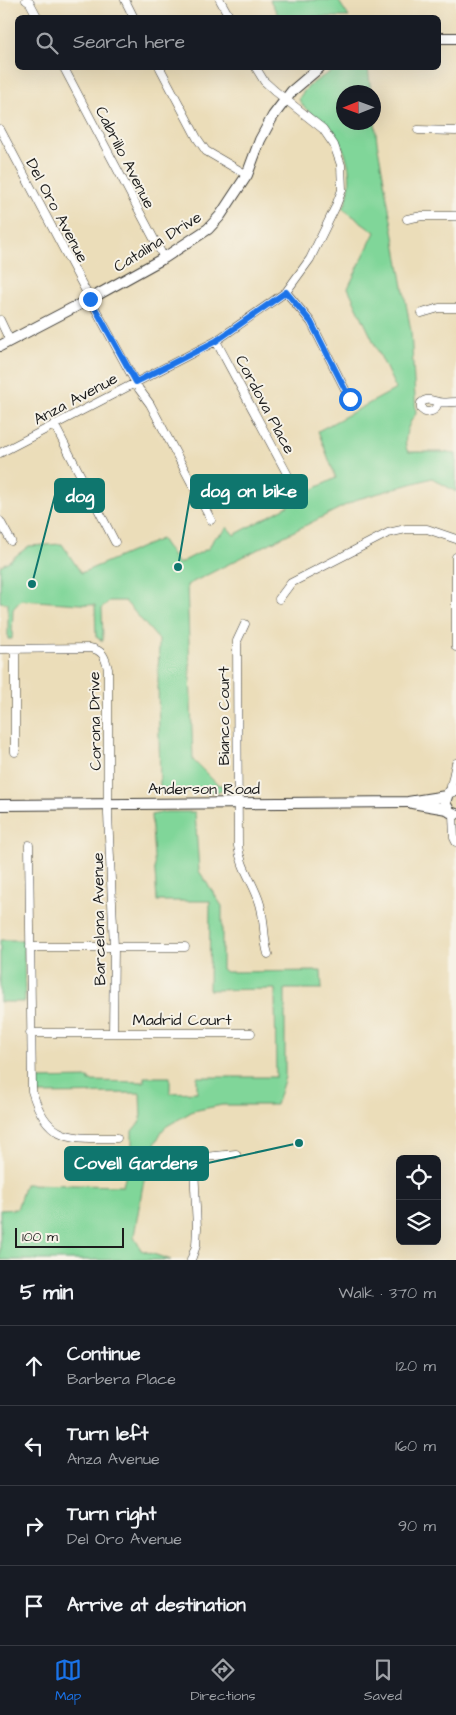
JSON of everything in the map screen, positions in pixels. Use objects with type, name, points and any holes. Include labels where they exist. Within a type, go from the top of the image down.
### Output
[{"type":"street","points":[[26,0],[30,3],[36,15]]},
{"type":"street","points":[[125,0],[132,15]]},
{"type":"street","points":[[220,0],[228,15]]},
{"type":"street","points":[[441,38],[456,38]]},
{"type":"street","name":"Cabrillo Avenue","points":[[65,70],[164,258]]},
{"type":"street","points":[[161,70],[197,138],[206,151],[247,175]]},
{"type":"street","name":"Anza Avenue","points":[[0,453],[216,341],[286,292],[310,260],[336,208],[342,190],[341,165],[334,145],[323,129],[264,82],[257,70]]},
{"type":"street","name":"Catalina Drive","points":[[0,346],[164,258],[208,229],[220,216],[247,175],[265,130],[284,99],[316,70]]},
{"type":"street","name":"Del Oro Avenue","points":[[0,129],[90,299],[150,404],[211,520]]},
{"type":"street","points":[[418,130],[456,130]]},
{"type":"street","points":[[407,219],[422,216],[456,216]]},
{"type":"street","points":[[286,292],[311,322],[350,399]]},
{"type":"street","points":[[422,313],[439,308],[456,308]]},
{"type":"street","points":[[0,320],[10,341]]},
{"type":"street","name":"Cordova Place","points":[[216,341],[291,481]]},
{"type":"street","points":[[438,402],[456,402]]},
{"type":"street","points":[[54,424],[115,542]]},
{"type":"street","points":[[0,521],[11,541]]},
{"type":"street","points":[[279,599],[291,584],[388,534],[406,529],[427,529],[456,539]]},
{"type":"street","points":[[456,557],[456,647]]},
{"type":"street","name":"Bianco Court","points":[[245,624],[237,641],[237,803],[239,856],[259,902],[263,916],[264,940],[268,954]]},
{"type":"street","name":"Corona Drive","points":[[0,649],[90,648],[98,650],[105,655],[108,669],[108,804]]},
{"type":"street","points":[[15,649],[15,752]]},
{"type":"street","points":[[456,764],[451,792],[445,803],[452,812],[456,842]]},
{"type":"street","name":"Anderson Road","points":[[0,805],[408,802],[451,792]]},
{"type":"street","name":"Anderson Road","points":[[408,802],[452,812]]},
{"type":"street","name":"Barcelona Avenue","points":[[108,804],[114,947],[113,1033]]},
{"type":"street","points":[[29,844],[32,1091],[39,1111],[49,1126],[66,1136],[75,1138],[117,1138]]},
{"type":"street","points":[[30,947],[185,947]]},
{"type":"street","name":"Madrid Court","points":[[30,1033],[251,1033]]},
{"type":"street","points":[[192,1260],[196,1246],[197,1228],[194,1167],[199,1159],[204,1157],[236,1154]]},
{"type":"green space","points":[[270,0],[338,0],[348,15],[278,15]]},
{"type":"green space","points":[[335,70],[368,70],[370,85],[336,85],[336,130],[376,130],[411,331],[416,414],[407,432],[406,448],[408,452],[456,454],[456,492],[432,478],[358,499],[187,585],[193,760],[217,784],[229,787],[219,792],[160,791],[159,640],[125,601],[109,601],[102,608],[103,641],[96,637],[95,605],[21,600],[13,609],[12,639],[8,639],[8,603],[0,602],[0,566],[29,546],[62,544],[81,573],[161,539],[178,564],[209,548],[214,538],[223,533],[227,527],[234,535],[288,506],[290,496],[309,491],[336,478],[318,431],[396,389],[348,288],[375,232],[343,209],[349,186],[348,163],[339,141],[332,131],[306,109],[299,99],[310,85]]},
{"type":"green space","points":[[166,812],[195,812],[199,871],[222,906],[222,969],[226,972],[321,971],[322,989],[285,989],[285,1077],[276,1105],[222,1105],[193,1111],[162,1131],[150,1153],[134,1236],[141,1250],[171,1260],[0,1260],[0,1210],[17,1209],[25,1184],[123,1186],[132,1149],[132,1131],[141,1120],[140,1093],[36,1094],[35,1079],[89,1078],[89,1081],[144,1082],[144,1077],[170,1077],[170,1093],[197,1092],[197,1077],[276,1077],[275,989],[209,990],[210,901],[157,901],[151,815]]},
{"type":"green space","points":[[0,940],[24,940],[25,1002],[0,1002]]},
{"type":"place","name":"dog on bike","points":[[178,567]]},
{"type":"place","name":"dog","points":[[32,584]]},
{"type":"place","name":"Covell Gardens","points":[[299,1143]]},
{"type":"route","points":[[90,299],[136,382],[216,341],[286,292],[311,322],[350,399]]}]
